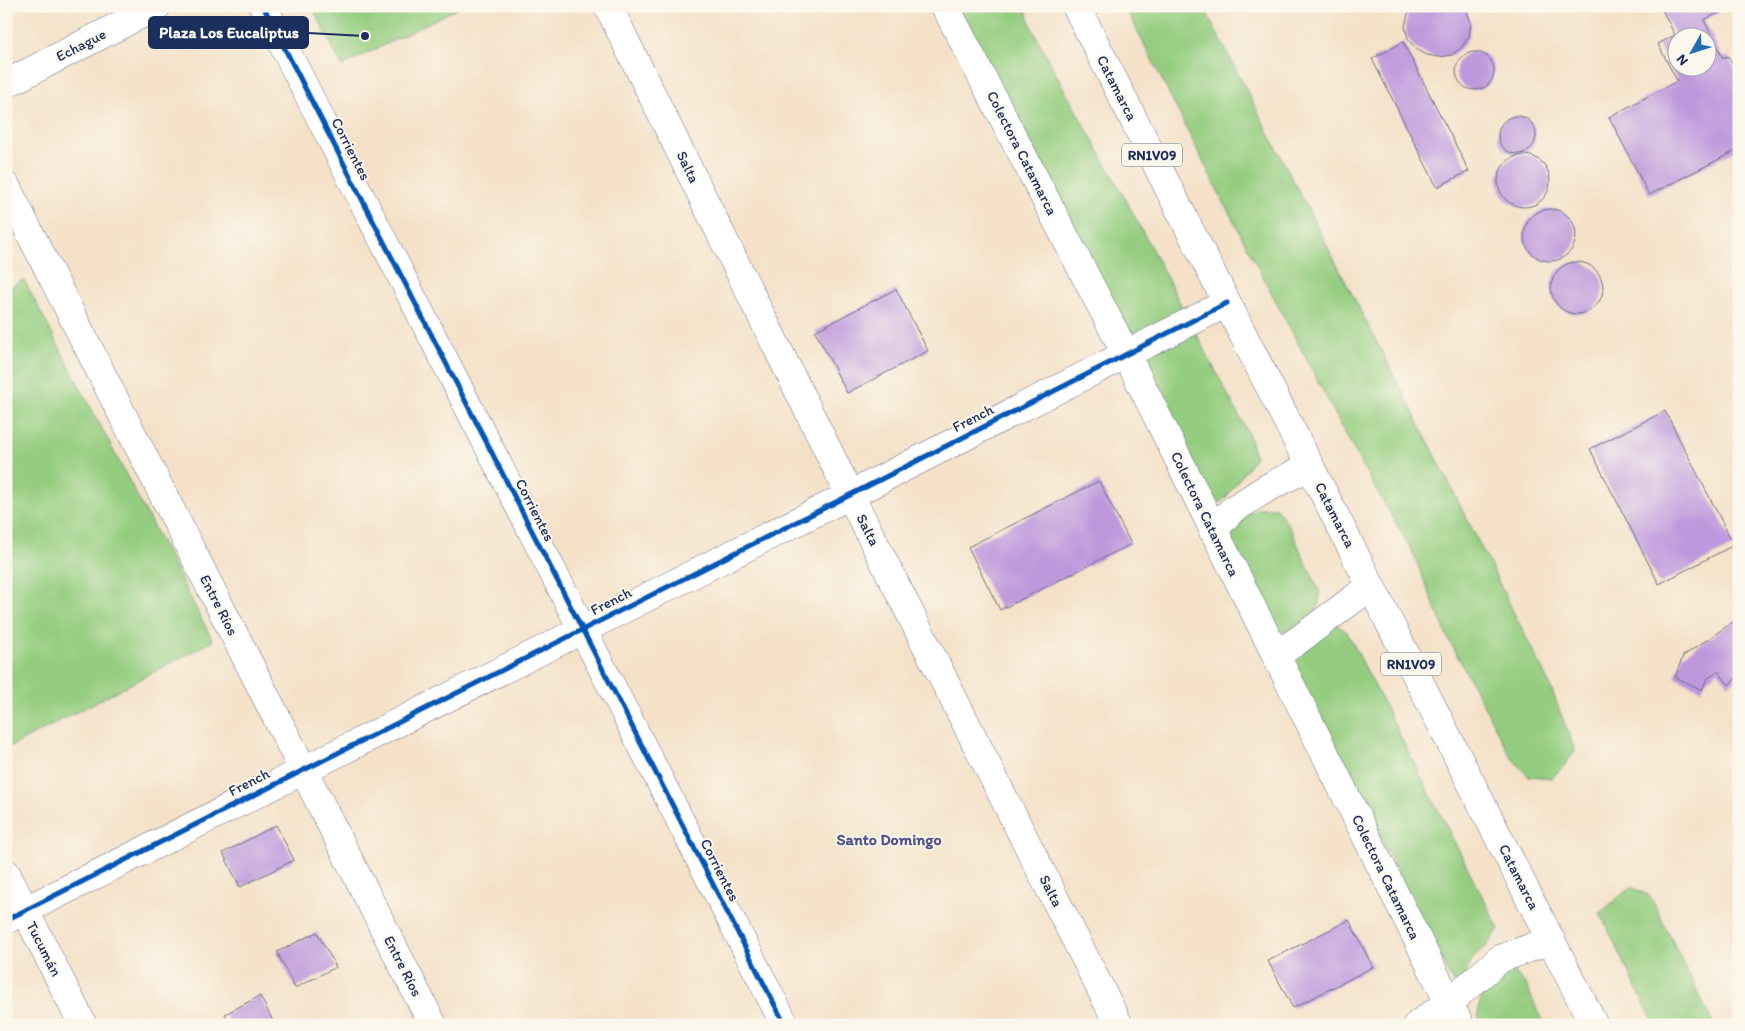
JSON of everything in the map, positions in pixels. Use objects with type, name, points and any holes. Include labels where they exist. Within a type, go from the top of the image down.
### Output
[{"type":"street","name":"Echague","points":[[6,84],[156,6]]},
{"type":"street","name":"Corrientes","points":[[263,6],[785,1025]]},
{"type":"street","name":"Salta","points":[[608,6],[850,495],[1119,1025]]},
{"type":"street","name":"Colectora Catamarca","points":[[945,6],[1126,354],[1454,1013]]},
{"type":"street","name":"Catamarca","points":[[1076,6],[1594,1025]]},
{"type":"street","name":"Entre Ríos","points":[[6,186],[433,1025]]},
{"type":"street","name":"French","points":[[16,915],[1227,303]]},
{"type":"street","points":[[1213,531],[1231,511],[1267,488],[1310,466]]},
{"type":"street","points":[[1276,655],[1371,586]]},
{"type":"street","name":"Tucumán","points":[[6,873],[16,915],[83,1025]]},
{"type":"street","points":[[1417,1025],[1454,1013],[1500,959],[1551,940]]},
{"type":"green space","points":[[312,6],[462,6],[342,66]]},
{"type":"green space","points":[[955,6],[1025,6],[1032,28],[1125,198],[1249,435],[1255,457],[1227,496],[1214,507]]},
{"type":"green space","points":[[1125,6],[1203,6],[1431,447],[1549,683],[1575,751],[1552,778],[1528,776],[1511,757],[1448,638],[1411,549],[1363,467],[1221,197]]},
{"type":"green space","points":[[24,280],[213,641],[6,749],[6,289]]},
{"type":"green space","points":[[1259,508],[1276,508],[1288,524],[1319,590],[1318,607],[1315,613],[1306,622],[1285,633],[1273,629],[1226,539],[1237,518]]},
{"type":"green space","points":[[1337,625],[1347,632],[1499,929],[1488,945],[1473,958],[1461,982],[1453,983],[1293,663],[1297,650]]},
{"type":"green space","points":[[1631,887],[1650,896],[1714,1025],[1655,1025],[1600,913]]},
{"type":"green space","points":[[1504,971],[1514,971],[1526,985],[1544,1025],[1481,1025],[1479,1017],[1480,1002],[1487,988]]},
{"type":"building","points":[[1412,6],[1464,6],[1471,23],[1469,36],[1462,47],[1452,55],[1439,57],[1427,55],[1416,49],[1408,39],[1405,26]]},
{"type":"building","points":[[1660,6],[1716,6],[1719,13],[1704,20],[1708,28],[1671,28]]},
{"type":"building","points":[[1668,39],[1668,63],[1658,44]]},
{"type":"building","points":[[1403,42],[1469,171],[1437,187],[1372,59]]},
{"type":"building","points":[[1718,48],[1723,58],[1728,56],[1739,77],[1739,149],[1649,195],[1609,117],[1677,81],[1675,78],[1718,78]]},
{"type":"building","points":[[1475,52],[1489,57],[1494,71],[1489,85],[1475,90],[1461,85],[1456,71],[1461,57]]},
{"type":"building","points":[[1517,116],[1531,121],[1536,135],[1531,149],[1517,154],[1503,149],[1498,135],[1503,121]]},
{"type":"building","points":[[1524,155],[1534,157],[1542,163],[1548,171],[1550,181],[1548,191],[1542,199],[1534,205],[1524,207],[1514,205],[1506,199],[1500,191],[1498,181],[1500,171],[1506,163],[1514,157]]},
{"type":"building","points":[[1550,209],[1560,211],[1568,217],[1574,225],[1576,235],[1574,245],[1568,253],[1560,259],[1550,261],[1540,259],[1532,253],[1526,245],[1524,235],[1526,225],[1532,217],[1540,211]]},
{"type":"building","points":[[1577,262],[1587,264],[1595,270],[1601,278],[1603,288],[1601,298],[1595,306],[1587,312],[1577,314],[1567,312],[1559,306],[1553,298],[1551,288],[1553,278],[1559,270],[1567,264]]},
{"type":"building","points":[[896,289],[928,351],[847,393],[815,331]]},
{"type":"building","points":[[1665,411],[1734,545],[1659,584],[1590,449]]},
{"type":"building","points":[[1099,481],[1131,544],[1000,610],[968,547]]},
{"type":"building","points":[[1739,618],[1739,675],[1729,685],[1718,671],[1707,679],[1702,690],[1675,677],[1683,656]]},
{"type":"building","points":[[276,825],[294,860],[240,887],[223,853]]},
{"type":"building","points":[[1349,920],[1373,967],[1293,1008],[1268,961]]},
{"type":"building","points":[[317,932],[336,967],[295,988],[277,952]]},
{"type":"building","points":[[260,996],[275,1025],[230,1025],[225,1014]]},
{"type":"cycle path","points":[[263,6],[785,1025]]},
{"type":"cycle path","points":[[6,920],[1227,303]]},
{"type":"place","name":"Plaza Los Eucaliptus","points":[[365,36]]},
{"type":"district","name":"Santo Domingo","points":[[889,839]]}]
